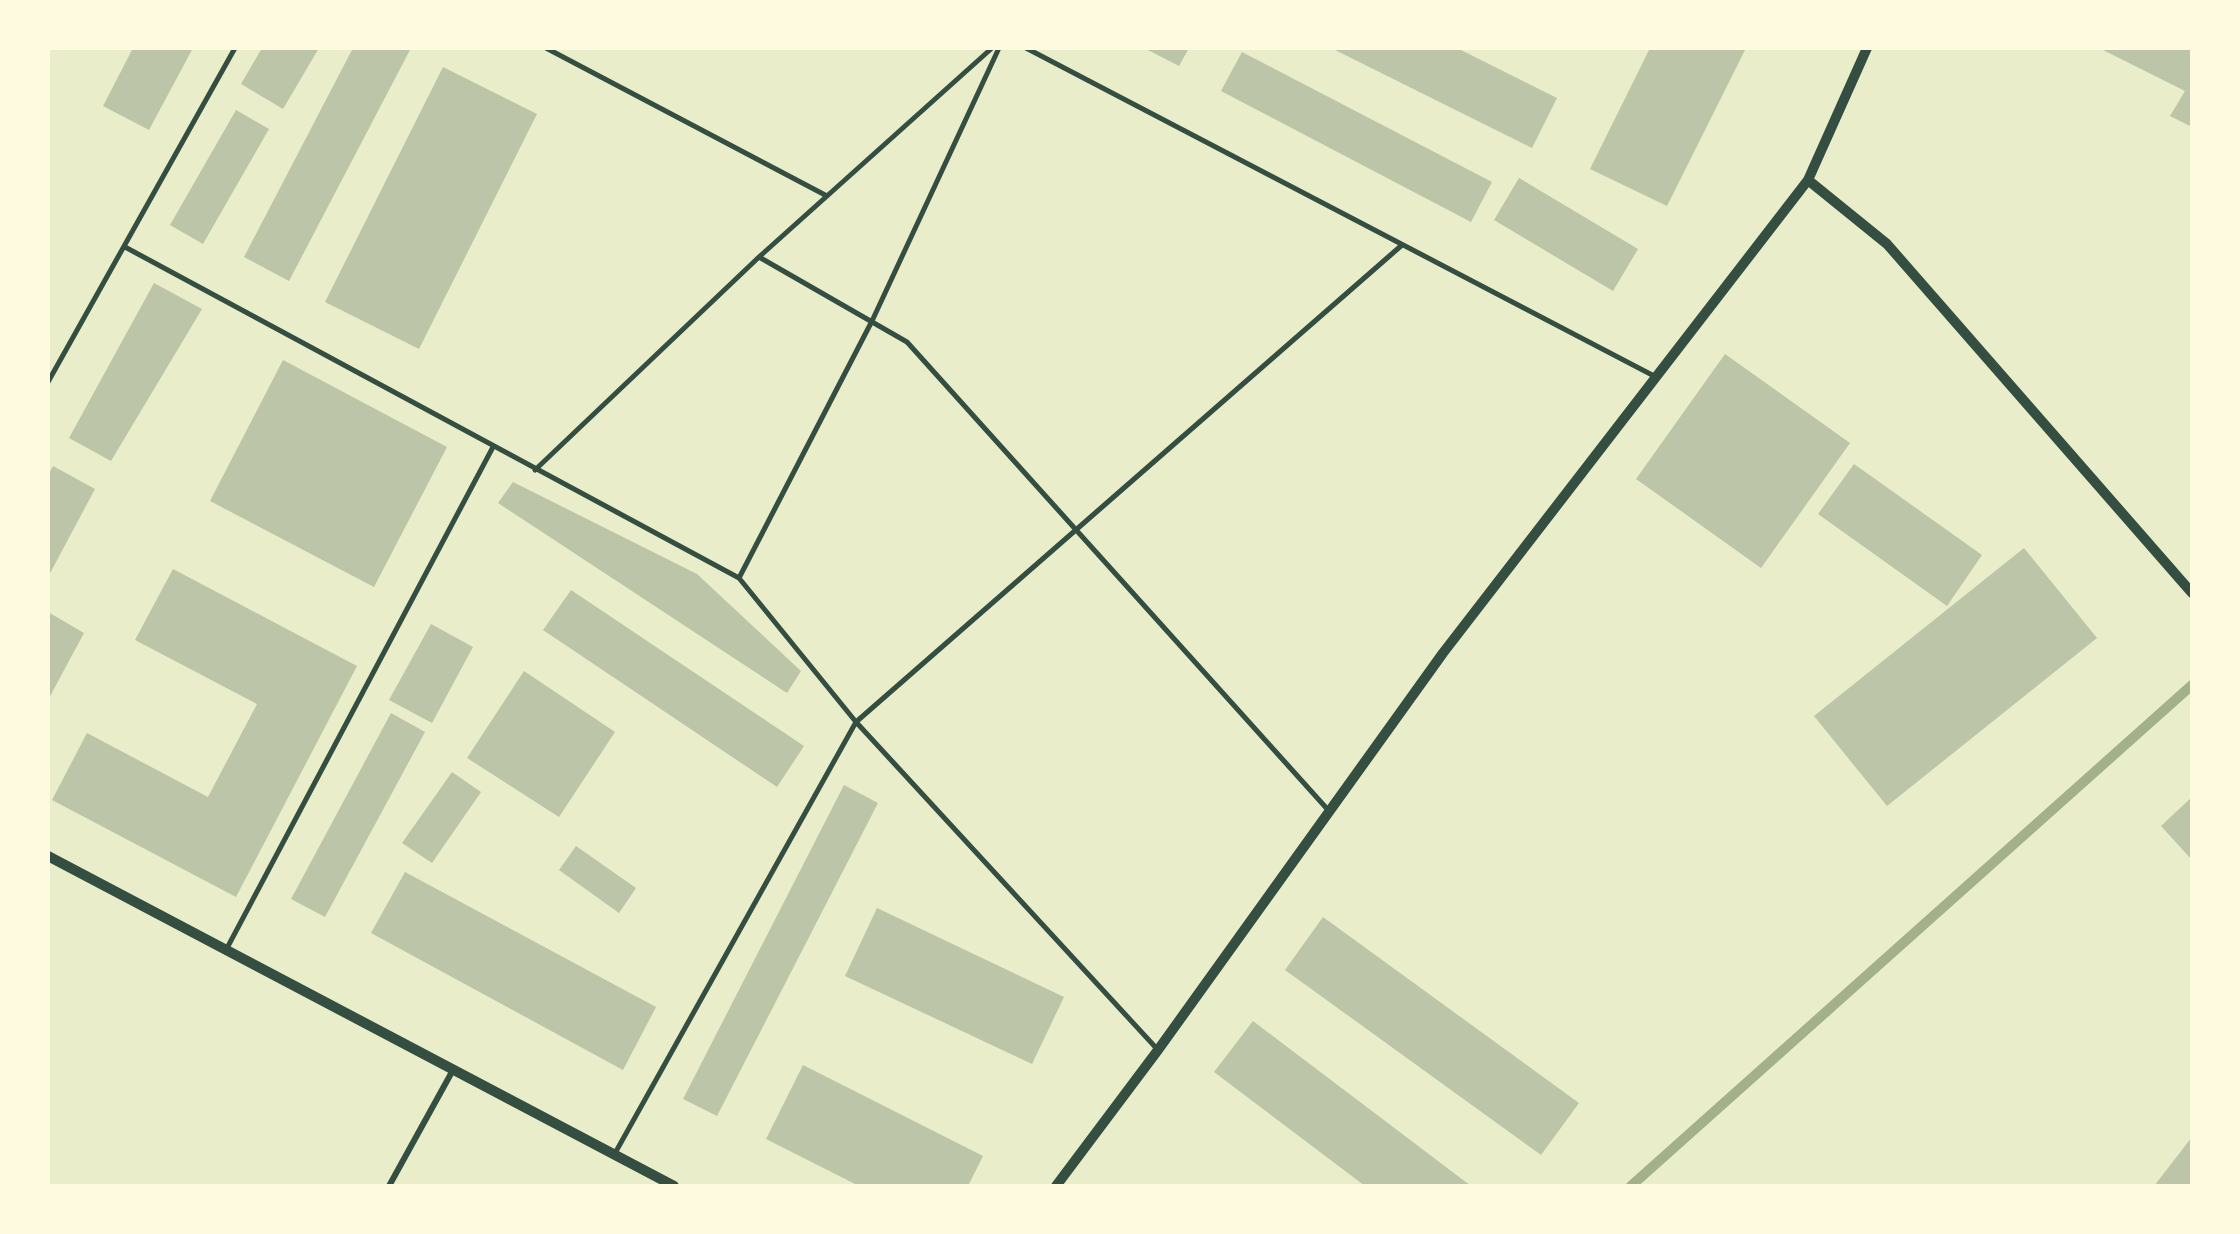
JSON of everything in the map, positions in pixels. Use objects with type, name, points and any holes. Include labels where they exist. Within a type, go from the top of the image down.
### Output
[{"type":"street","points":[[48,382],[235,48]]},
{"type":"street","points":[[546,48],[827,196]]},
{"type":"street","points":[[535,470],[759,257],[992,48]]},
{"type":"street","points":[[739,578],[872,321],[999,48]]},
{"type":"street","points":[[1026,48],[1656,377]]},
{"type":"street","points":[[1056,1186],[1158,1050],[1443,653],[1808,180],[1867,48]]},
{"type":"street","points":[[1808,180],[1887,244],[2192,593]]},
{"type":"street","points":[[614,1155],[856,722],[1402,245]]},
{"type":"street","points":[[125,247],[739,578],[856,722],[1158,1050]]},
{"type":"street","points":[[759,257],[908,342],[1330,812]]},
{"type":"street","points":[[226,950],[494,447]]},
{"type":"street","points":[[48,856],[674,1186]]},
{"type":"street","points":[[389,1186],[453,1070]]},
{"type":"building","points":[[133,48],[193,48],[149,130],[103,106]]},
{"type":"building","points":[[262,48],[319,48],[283,109],[241,84]]},
{"type":"building","points":[[353,48],[411,48],[289,281],[244,257]]},
{"type":"building","points":[[1144,48],[1189,48],[1179,66]]},
{"type":"building","points":[[1331,48],[1457,48],[1557,98],[1532,148]]},
{"type":"building","points":[[1650,48],[1746,48],[1667,206],[1590,169]]},
{"type":"building","points":[[2099,48],[2192,48],[2192,127],[2170,116],[2185,91]]},
{"type":"building","points":[[1242,52],[1492,182],[1471,222],[1221,91]]},
{"type":"building","points":[[443,67],[537,114],[419,349],[325,302]]},
{"type":"building","points":[[236,110],[269,129],[203,244],[170,225]]},
{"type":"building","points":[[1519,178],[1638,249],[1613,291],[1494,220]]},
{"type":"building","points":[[154,283],[202,309],[111,461],[69,438]]},
{"type":"building","points":[[1725,354],[1850,443],[1761,568],[1636,479]]},
{"type":"building","points":[[283,360],[447,447],[374,587],[210,501]]},
{"type":"building","points":[[1854,464],[1982,555],[1947,606],[1818,514]]},
{"type":"building","points":[[53,466],[95,489],[48,577],[48,475]]},
{"type":"building","points":[[513,482],[697,574],[801,671],[787,693],[498,503]]},
{"type":"building","points":[[2024,548],[2097,638],[1887,806],[1814,716]]},
{"type":"building","points":[[173,569],[357,666],[236,897],[52,800],[87,733],[208,797],[257,704],[135,640]]},
{"type":"building","points":[[571,590],[804,746],[777,787],[543,630]]},
{"type":"building","points":[[48,612],[84,633],[48,700]]},
{"type":"building","points":[[431,624],[473,647],[432,723],[389,700]]},
{"type":"building","points":[[524,671],[615,732],[559,817],[467,758]]},
{"type":"building","points":[[391,713],[425,732],[325,917],[291,899]]},
{"type":"building","points":[[452,772],[481,792],[432,863],[402,843]]},
{"type":"building","points":[[844,785],[878,803],[717,1116],[683,1099]]},
{"type":"building","points":[[2192,797],[2192,860],[2161,826]]},
{"type":"building","points":[[576,846],[636,888],[619,913],[559,870]]},
{"type":"building","points":[[405,872],[656,1007],[623,1070],[371,933]]},
{"type":"building","points":[[877,908],[1064,997],[1032,1064],[845,976]]},
{"type":"building","points":[[1323,917],[1579,1103],[1541,1155],[1285,970]]},
{"type":"building","points":[[1253,1021],[1471,1186],[1365,1186],[1214,1072]]},
{"type":"building","points":[[803,1065],[983,1156],[968,1186],[859,1186],[766,1139]]},
{"type":"building","points":[[2192,1137],[2192,1186],[2154,1186]]},
{"type":"waterway","points":[[1631,1186],[2192,685]]}]
